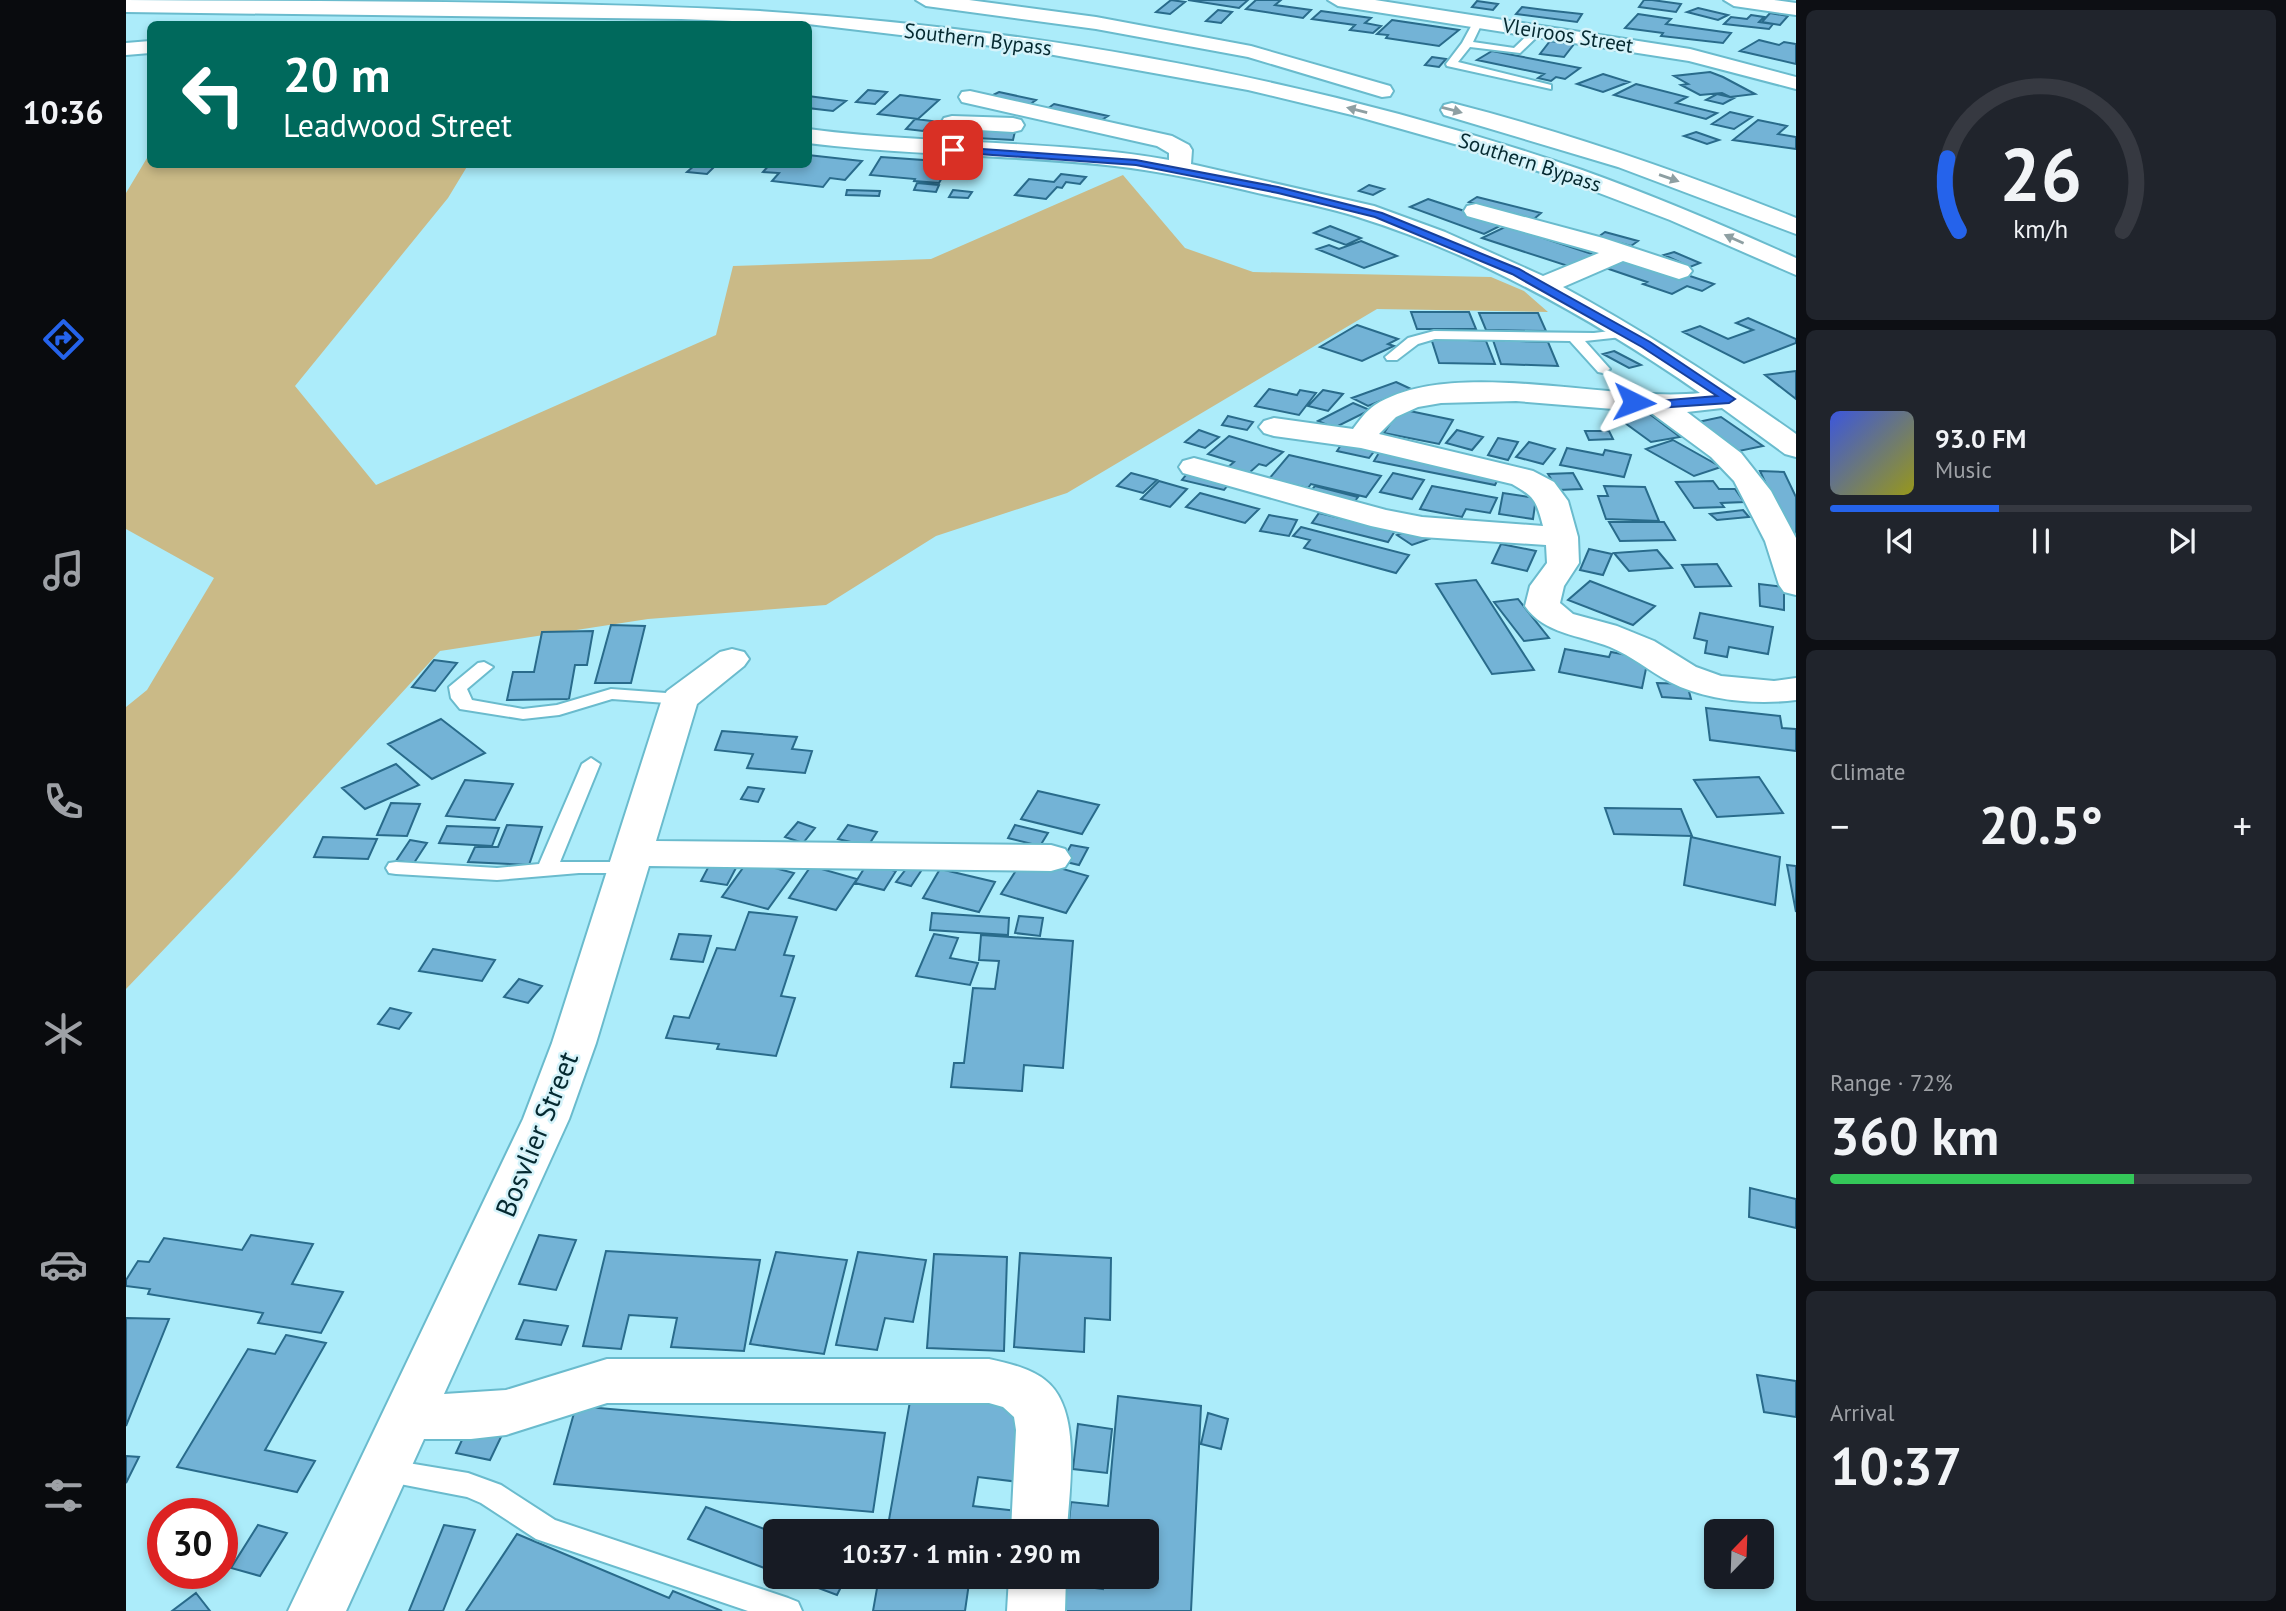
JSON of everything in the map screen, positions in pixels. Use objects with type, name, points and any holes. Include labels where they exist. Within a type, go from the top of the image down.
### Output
[{"type":"main road","name":"Southern Bypass","points":[[781,0],[948,15],[1107,36],[1243,60],[1393,94],[1251,52],[1096,23],[926,0]]},
{"type":"main road","name":"Vleiroos Street","points":[[1338,0],[1690,55],[1796,83]]},
{"type":"main road","points":[[1734,0],[1796,9]]},
{"type":"main road","name":"Southern Bypass","points":[[126,5],[602,10],[806,21]]},
{"type":"main road","name":"Southern Bypass","points":[[812,22],[892,28],[1019,44],[1208,76],[1393,120],[1546,166],[1682,216],[1796,267]]},
{"type":"main road","points":[[812,35],[918,43],[1208,76]]},
{"type":"main road","points":[[126,48],[147,47]]},
{"type":"main road","points":[[970,97],[1177,145],[1181,149],[1179,169]]},
{"type":"main road","name":"Southern Bypass","points":[[1437,106],[1600,154],[1683,182],[1796,227]]},
{"type":"main road","points":[[952,122],[1020,125],[1050,115]]},
{"type":"main road","points":[[1012,153],[1020,125]]},
{"type":"main road","points":[[812,136],[904,147],[1114,159],[1179,169],[1379,215],[1468,250],[1542,286],[1626,333],[1729,399],[1796,448]]},
{"type":"main road","points":[[1476,211],[1679,271]]},
{"type":"main road","points":[[1542,286],[1623,253]]},
{"type":"main road","points":[[1361,439],[1386,410],[1445,393],[1591,397],[1657,404],[1729,399]]},
{"type":"main road","points":[[1657,404],[1738,466],[1752,483],[1781,541],[1796,584]]},
{"type":"main road","points":[[1275,427],[1361,439],[1522,477],[1543,489],[1552,501],[1562,537],[1563,563],[1547,586],[1542,606],[1561,621],[1630,643],[1683,675],[1716,686],[1774,692],[1796,689]]},
{"type":"main road","points":[[1194,467],[1382,519],[1422,527],[1562,537]]},
{"type":"main road","points":[[680,699],[732,659]]},
{"type":"main road","name":"Bosvlier Street","points":[[317,1611],[546,1119],[574,1043],[680,699]]},
{"type":"main road","points":[[629,861],[1051,858]]},
{"type":"main road","points":[[409,1416],[489,1416],[518,1409],[572,1389],[607,1381],[989,1381],[1016,1388],[1037,1406],[1043,1429],[1039,1519]]},
{"type":"main road","points":[[1036,1611],[1037,1589]]},
{"type":"lane","points":[[1478,22],[1451,64],[1547,88]]},
{"type":"lane","points":[[1466,44],[1516,51],[1538,31]]},
{"type":"lane","points":[[1392,356],[1413,341],[1434,335],[1574,337],[1626,333]]},
{"type":"lane","points":[[1574,337],[1603,369]]},
{"type":"lane","points":[[484,667],[457,687],[460,698],[466,705],[494,712],[523,714],[559,710],[611,694],[680,699]]},
{"type":"lane","points":[[547,869],[591,764]]},
{"type":"lane","points":[[396,868],[497,874],[629,861]]},
{"type":"lane","points":[[383,1470],[468,1485],[491,1494],[546,1530],[788,1611]]},
{"type":"shaded area","points":[[147,158],[147,168],[466,168],[448,198],[295,386],[376,485],[716,335],[733,266],[931,259],[1123,175],[1185,248],[1253,272],[1491,277],[1524,291],[1548,312],[1377,309],[1067,493],[936,536],[826,605],[648,619],[440,651],[235,875],[126,989],[126,707],[147,690],[214,578],[126,529],[126,193]]},
{"type":"building","points":[[1171,0],[1185,2],[1170,14],[1156,12]]},
{"type":"building","points":[[1188,0],[1248,0],[1239,8]]},
{"type":"building","points":[[1256,0],[1281,0],[1275,5],[1311,10],[1303,18],[1246,9]]},
{"type":"building","points":[[1644,0],[1681,4],[1676,12],[1639,7]]},
{"type":"building","points":[[1477,1],[1498,4],[1493,10],[1472,7]]},
{"type":"building","points":[[1522,7],[1582,14],[1577,22],[1516,14]]},
{"type":"building","points":[[1698,8],[1728,15],[1718,20],[1687,12]]},
{"type":"building","points":[[1218,10],[1232,12],[1221,23],[1206,21]]},
{"type":"building","points":[[1321,11],[1371,18],[1365,23],[1381,26],[1373,33],[1350,30],[1355,25],[1312,19]]},
{"type":"building","points":[[1770,13],[1788,16],[1780,25],[1762,22]]},
{"type":"building","points":[[1638,14],[1671,19],[1666,24],[1731,33],[1723,43],[1661,36],[1663,33],[1625,28]]},
{"type":"building","points":[[1751,15],[1764,17],[1759,22],[1773,24],[1769,29],[1724,24],[1731,17],[1747,19]]},
{"type":"building","points":[[1392,20],[1459,30],[1439,46],[1386,38],[1388,35],[1377,34]]},
{"type":"building","points":[[1759,40],[1779,45],[1784,42],[1796,44],[1796,64],[1740,51]]},
{"type":"building","points":[[1550,41],[1574,44],[1564,57],[1540,54]]},
{"type":"building","points":[[1492,51],[1580,68],[1565,79],[1556,77],[1551,81],[1538,78],[1544,74],[1477,60]]},
{"type":"building","points":[[1432,57],[1446,59],[1439,67],[1425,65]]},
{"type":"building","points":[[1710,72],[1755,94],[1730,97],[1722,93],[1700,95],[1681,85],[1688,84],[1674,76]]},
{"type":"building","points":[[1603,74],[1629,82],[1603,92],[1577,84]]},
{"type":"building","points":[[1636,84],[1687,97],[1676,103],[1717,113],[1706,119],[1614,95]]},
{"type":"building","points":[[868,90],[887,92],[875,104],[856,102]]},
{"type":"building","points":[[999,92],[1036,100],[1029,105],[991,96]]},
{"type":"building","points":[[1717,94],[1734,98],[1723,104],[1706,100]]},
{"type":"building","points":[[900,95],[939,100],[918,119],[878,114]]},
{"type":"building","points":[[812,97],[846,101],[833,111],[812,108]]},
{"type":"building","points":[[1054,104],[1108,116],[1100,121],[1047,109]]},
{"type":"building","points":[[1730,112],[1752,117],[1734,129],[1712,124]]},
{"type":"building","points":[[915,119],[932,121],[923,131],[906,129]]},
{"type":"building","points":[[1758,120],[1787,126],[1778,134],[1796,137],[1796,149],[1733,140]]},
{"type":"building","points":[[943,124],[1016,127],[1013,140],[938,136]]},
{"type":"building","points":[[1696,132],[1719,140],[1707,144],[1684,136]]},
{"type":"building","points":[[812,155],[862,161],[845,180],[830,178],[823,187],[772,181],[779,173],[763,172],[766,168],[812,168]]},
{"type":"building","points":[[881,157],[951,162],[939,183],[870,175]]},
{"type":"building","points":[[692,168],[713,168],[707,174],[687,172]]},
{"type":"building","points":[[1061,174],[1086,177],[1080,184],[1066,182],[1046,199],[1015,195],[1029,179],[1054,182]]},
{"type":"building","points":[[917,183],[939,185],[936,192],[914,190]]},
{"type":"building","points":[[1369,185],[1384,189],[1373,195],[1359,191]]},
{"type":"building","points":[[847,190],[880,191],[879,196],[846,195]]},
{"type":"building","points":[[953,190],[972,192],[968,198],[949,197]]},
{"type":"building","points":[[1477,197],[1541,213],[1534,219],[1469,202]]},
{"type":"building","points":[[1428,199],[1504,224],[1484,234],[1410,207]]},
{"type":"building","points":[[1330,226],[1361,238],[1346,245],[1314,233]]},
{"type":"building","points":[[1507,226],[1595,255],[1571,267],[1482,238]]},
{"type":"building","points":[[1605,232],[1638,241],[1631,246],[1598,237]]},
{"type":"building","points":[[1361,241],[1397,256],[1364,268],[1317,249],[1329,245],[1339,249]]},
{"type":"building","points":[[1674,252],[1700,263],[1690,267],[1664,255]]},
{"type":"building","points":[[1627,255],[1714,284],[1702,291],[1687,286],[1672,294],[1603,267]]},
{"type":"building","points":[[1411,312],[1469,312],[1476,329],[1417,329]]},
{"type":"building","points":[[1479,313],[1538,313],[1546,331],[1486,330]]},
{"type":"building","points":[[1748,318],[1796,339],[1796,343],[1744,363],[1683,332],[1700,326],[1728,339],[1753,330],[1736,323]]},
{"type":"building","points":[[1357,325],[1398,339],[1388,344],[1394,346],[1362,361],[1320,347]]},
{"type":"building","points":[[1431,338],[1486,341],[1495,364],[1439,363]]},
{"type":"building","points":[[1493,340],[1548,342],[1558,366],[1501,364]]},
{"type":"building","points":[[1614,351],[1641,365],[1629,368],[1603,354]]},
{"type":"building","points":[[1796,371],[1796,399],[1765,375]]},
{"type":"building","points":[[1396,382],[1411,389],[1368,406],[1352,398]]},
{"type":"building","points":[[1269,389],[1297,395],[1300,390],[1316,393],[1299,415],[1255,406]]},
{"type":"building","points":[[1323,390],[1343,394],[1328,411],[1308,406]]},
{"type":"building","points":[[1353,403],[1370,410],[1334,428],[1318,421]]},
{"type":"building","points":[[1400,409],[1453,420],[1439,444],[1384,433]]},
{"type":"building","points":[[1643,409],[1680,437],[1651,442],[1614,415]]},
{"type":"building","points":[[1228,416],[1253,422],[1247,430],[1222,425]]},
{"type":"building","points":[[1721,417],[1763,446],[1739,451],[1698,422]]},
{"type":"building","points":[[1199,430],[1219,437],[1205,448],[1185,442]]},
{"type":"building","points":[[1457,430],[1483,437],[1472,450],[1446,443]]},
{"type":"building","points":[[1585,431],[1609,431],[1613,439],[1589,440]]},
{"type":"building","points":[[1229,436],[1283,452],[1266,466],[1259,464],[1249,473],[1228,467],[1234,462],[1208,454]]},
{"type":"building","points":[[1498,438],[1518,442],[1508,460],[1488,455]]},
{"type":"building","points":[[1673,440],[1721,467],[1694,476],[1646,449]]},
{"type":"building","points":[[1343,442],[1376,449],[1369,458],[1337,451]]},
{"type":"building","points":[[1529,442],[1555,449],[1543,464],[1516,457]]},
{"type":"building","points":[[1567,448],[1603,455],[1605,450],[1631,455],[1624,477],[1560,465]]},
{"type":"building","points":[[1380,451],[1500,475],[1495,485],[1374,461]]},
{"type":"building","points":[[1289,455],[1381,476],[1366,497],[1311,484],[1308,488],[1269,479]]},
{"type":"building","points":[[1190,470],[1232,480],[1224,490],[1182,480]]},
{"type":"building","points":[[1760,471],[1784,472],[1796,497],[1796,549]]},
{"type":"building","points":[[1131,473],[1157,480],[1143,493],[1117,486]]},
{"type":"building","points":[[1393,473],[1424,480],[1412,499],[1380,492]]},
{"type":"building","points":[[1573,473],[1582,489],[1558,490],[1548,474]]},
{"type":"building","points":[[1159,481],[1187,489],[1170,507],[1141,499]]},
{"type":"building","points":[[1713,481],[1719,489],[1735,489],[1744,502],[1721,503],[1724,507],[1694,508],[1676,482]]},
{"type":"building","points":[[1315,486],[1358,497],[1355,501],[1311,491]]},
{"type":"building","points":[[1432,486],[1497,498],[1490,513],[1466,509],[1462,517],[1420,509]]},
{"type":"building","points":[[1604,486],[1645,487],[1659,521],[1606,519],[1598,496],[1608,496]]},
{"type":"building","points":[[1200,493],[1259,509],[1245,523],[1186,507]]},
{"type":"building","points":[[1503,493],[1536,498],[1533,519],[1499,514]]},
{"type":"building","points":[[1743,510],[1749,517],[1717,520],[1710,514]]},
{"type":"building","points":[[1319,513],[1395,531],[1388,542],[1312,523]]},
{"type":"building","points":[[1269,515],[1297,520],[1289,536],[1260,531]]},
{"type":"building","points":[[1609,522],[1664,522],[1675,540],[1620,541]]},
{"type":"building","points":[[1301,527],[1409,555],[1396,573],[1304,548],[1310,540],[1293,536]]},
{"type":"building","points":[[1414,529],[1429,539],[1412,545],[1397,535]]},
{"type":"building","points":[[1501,544],[1536,551],[1527,571],[1492,563]]},
{"type":"building","points":[[1589,549],[1612,554],[1603,575],[1580,570]]},
{"type":"building","points":[[1657,550],[1672,568],[1629,571],[1614,553]]},
{"type":"building","points":[[1717,564],[1731,586],[1695,587],[1682,565]]},
{"type":"building","points":[[1476,580],[1534,670],[1492,674],[1436,584]]},
{"type":"building","points":[[1590,581],[1655,606],[1633,625],[1568,600]]},
{"type":"building","points":[[1759,584],[1784,587],[1784,610],[1760,606]]},
{"type":"building","points":[[1518,599],[1549,638],[1524,641],[1494,602]]},
{"type":"building","points":[[1700,613],[1773,627],[1768,654],[1729,647],[1727,657],[1705,653],[1707,641],[1694,638]]},
{"type":"building","points":[[611,625],[645,626],[631,683],[595,683]]},
{"type":"building","points":[[593,631],[587,665],[575,665],[569,699],[507,700],[513,672],[534,672],[542,632]]},
{"type":"building","points":[[1565,649],[1609,657],[1611,652],[1648,659],[1642,688],[1559,672]]},
{"type":"building","points":[[434,660],[457,663],[435,691],[412,687]]},
{"type":"building","points":[[1657,683],[1687,684],[1691,699],[1662,697]]},
{"type":"building","points":[[1706,708],[1780,716],[1782,728],[1796,729],[1796,751],[1710,740]]},
{"type":"building","points":[[441,719],[485,753],[432,779],[388,744]]},
{"type":"building","points":[[722,731],[797,737],[792,749],[812,751],[805,773],[747,768],[753,754],[715,750]]},
{"type":"building","points":[[396,764],[419,785],[365,809],[342,788]]},
{"type":"building","points":[[1759,777],[1783,813],[1717,817],[1694,780]]},
{"type":"building","points":[[465,780],[513,784],[495,820],[446,816]]},
{"type":"building","points":[[748,787],[764,789],[758,802],[741,799]]},
{"type":"building","points":[[1038,791],[1099,805],[1082,834],[1021,819]]},
{"type":"building","points":[[391,803],[420,804],[407,836],[377,835]]},
{"type":"building","points":[[1605,808],[1681,809],[1692,836],[1614,834]]},
{"type":"building","points":[[798,822],[815,828],[803,843],[785,837]]},
{"type":"building","points":[[507,825],[542,827],[529,865],[468,862],[475,847],[498,847]]},
{"type":"building","points":[[848,825],[877,832],[868,846],[838,839]]},
{"type":"building","points":[[1015,825],[1048,833],[1040,846],[1008,838]]},
{"type":"building","points":[[447,826],[499,828],[492,846],[439,843]]},
{"type":"building","points":[[323,837],[377,839],[368,859],[314,857]]},
{"type":"building","points":[[1691,837],[1780,857],[1775,905],[1684,885]]},
{"type":"building","points":[[410,840],[427,843],[414,863],[396,861]]},
{"type":"building","points":[[1071,845],[1088,848],[1079,865],[1062,861]]},
{"type":"building","points":[[1024,858],[1088,876],[1066,913],[1001,894]]},
{"type":"building","points":[[748,861],[794,873],[768,909],[722,897]]},
{"type":"building","points":[[711,862],[737,866],[727,885],[701,881]]},
{"type":"building","points":[[867,864],[896,871],[884,890],[855,883]]},
{"type":"building","points":[[910,864],[923,868],[911,886],[896,882]]},
{"type":"building","points":[[1787,865],[1796,866],[1796,912]]},
{"type":"building","points":[[811,866],[857,879],[836,910],[789,898]]},
{"type":"building","points":[[940,869],[995,882],[979,912],[923,898]]},
{"type":"building","points":[[749,912],[797,917],[784,955],[794,956],[781,996],[795,998],[776,1056],[717,1049],[719,1044],[666,1038],[674,1016],[689,1018],[717,948],[735,950]]},
{"type":"building","points":[[932,913],[1009,918],[1008,935],[930,930]]},
{"type":"building","points":[[1019,916],[1043,918],[1040,936],[1015,933]]},
{"type":"building","points":[[679,934],[711,936],[703,962],[671,959]]},
{"type":"building","points":[[934,934],[958,938],[950,958],[978,963],[970,985],[916,976]]},
{"type":"building","points":[[981,935],[1073,941],[1063,1068],[1024,1065],[1022,1091],[951,1087],[954,1063],[964,1063],[973,988],[995,989],[999,961],[979,960]]},
{"type":"building","points":[[433,949],[495,960],[482,981],[419,971]]},
{"type":"building","points":[[519,979],[542,986],[528,1003],[504,997]]},
{"type":"building","points":[[390,1008],[411,1013],[399,1029],[378,1024]]},
{"type":"building","points":[[1750,1188],[1796,1199],[1796,1228],[1749,1217]]},
{"type":"building","points":[[251,1235],[313,1244],[292,1284],[343,1292],[321,1333],[258,1323],[263,1313],[148,1294],[150,1289],[126,1286],[126,1280],[138,1261],[149,1262],[164,1238],[242,1250]]},
{"type":"building","points":[[539,1235],[576,1240],[556,1290],[519,1284]]},
{"type":"building","points":[[606,1251],[760,1260],[744,1351],[671,1347],[677,1318],[629,1315],[621,1349],[583,1346]]},
{"type":"building","points":[[776,1252],[847,1260],[824,1354],[750,1344]]},
{"type":"building","points":[[858,1252],[926,1260],[913,1322],[885,1318],[877,1350],[836,1345]]},
{"type":"building","points":[[1020,1253],[1111,1258],[1110,1320],[1085,1318],[1084,1352],[1014,1347]]},
{"type":"building","points":[[934,1254],[1007,1257],[1004,1351],[927,1348]]},
{"type":"building","points":[[126,1318],[169,1319],[126,1426]]},
{"type":"building","points":[[524,1320],[568,1326],[561,1345],[516,1339]]},
{"type":"building","points":[[286,1335],[326,1343],[265,1450],[315,1461],[297,1492],[177,1467],[248,1349],[275,1354]]},
{"type":"building","points":[[1757,1375],[1796,1381],[1796,1417],[1764,1412]]},
{"type":"building","points":[[912,1390],[1028,1404],[1019,1482],[978,1477],[973,1506],[1019,1511],[1018,1519],[889,1519]]},
{"type":"building","points":[[1118,1396],[1201,1406],[1191,1611],[1064,1611],[1066,1589],[1159,1589],[1159,1519],[1069,1519],[1071,1502],[1108,1506]]},
{"type":"building","points":[[576,1406],[885,1433],[873,1512],[554,1484]]},
{"type":"building","points":[[1208,1413],[1228,1419],[1221,1449],[1201,1444]]},
{"type":"building","points":[[1078,1424],[1112,1429],[1107,1473],[1073,1469]]},
{"type":"building","points":[[467,1429],[501,1437],[490,1460],[456,1453]]},
{"type":"building","points":[[126,1456],[139,1457],[126,1483]]},
{"type":"building","points":[[706,1507],[763,1528],[763,1567],[688,1539]]},
{"type":"building","points":[[258,1525],[287,1533],[260,1576],[238,1570],[238,1557]]},
{"type":"building","points":[[444,1525],[475,1530],[443,1611],[409,1611]]},
{"type":"building","points":[[517,1534],[669,1598],[673,1591],[722,1611],[466,1611]]},
{"type":"building","points":[[821,1589],[840,1589],[837,1595]]},
{"type":"building","points":[[877,1589],[968,1589],[965,1611],[873,1611]]},
{"type":"building","points":[[196,1593],[210,1611],[172,1611]]},
{"type":"route","points":[[953,150],[1136,162],[1278,190],[1379,215],[1516,271],[1583,307],[1692,373],[1729,399],[1657,404],[1634,402]]}]
